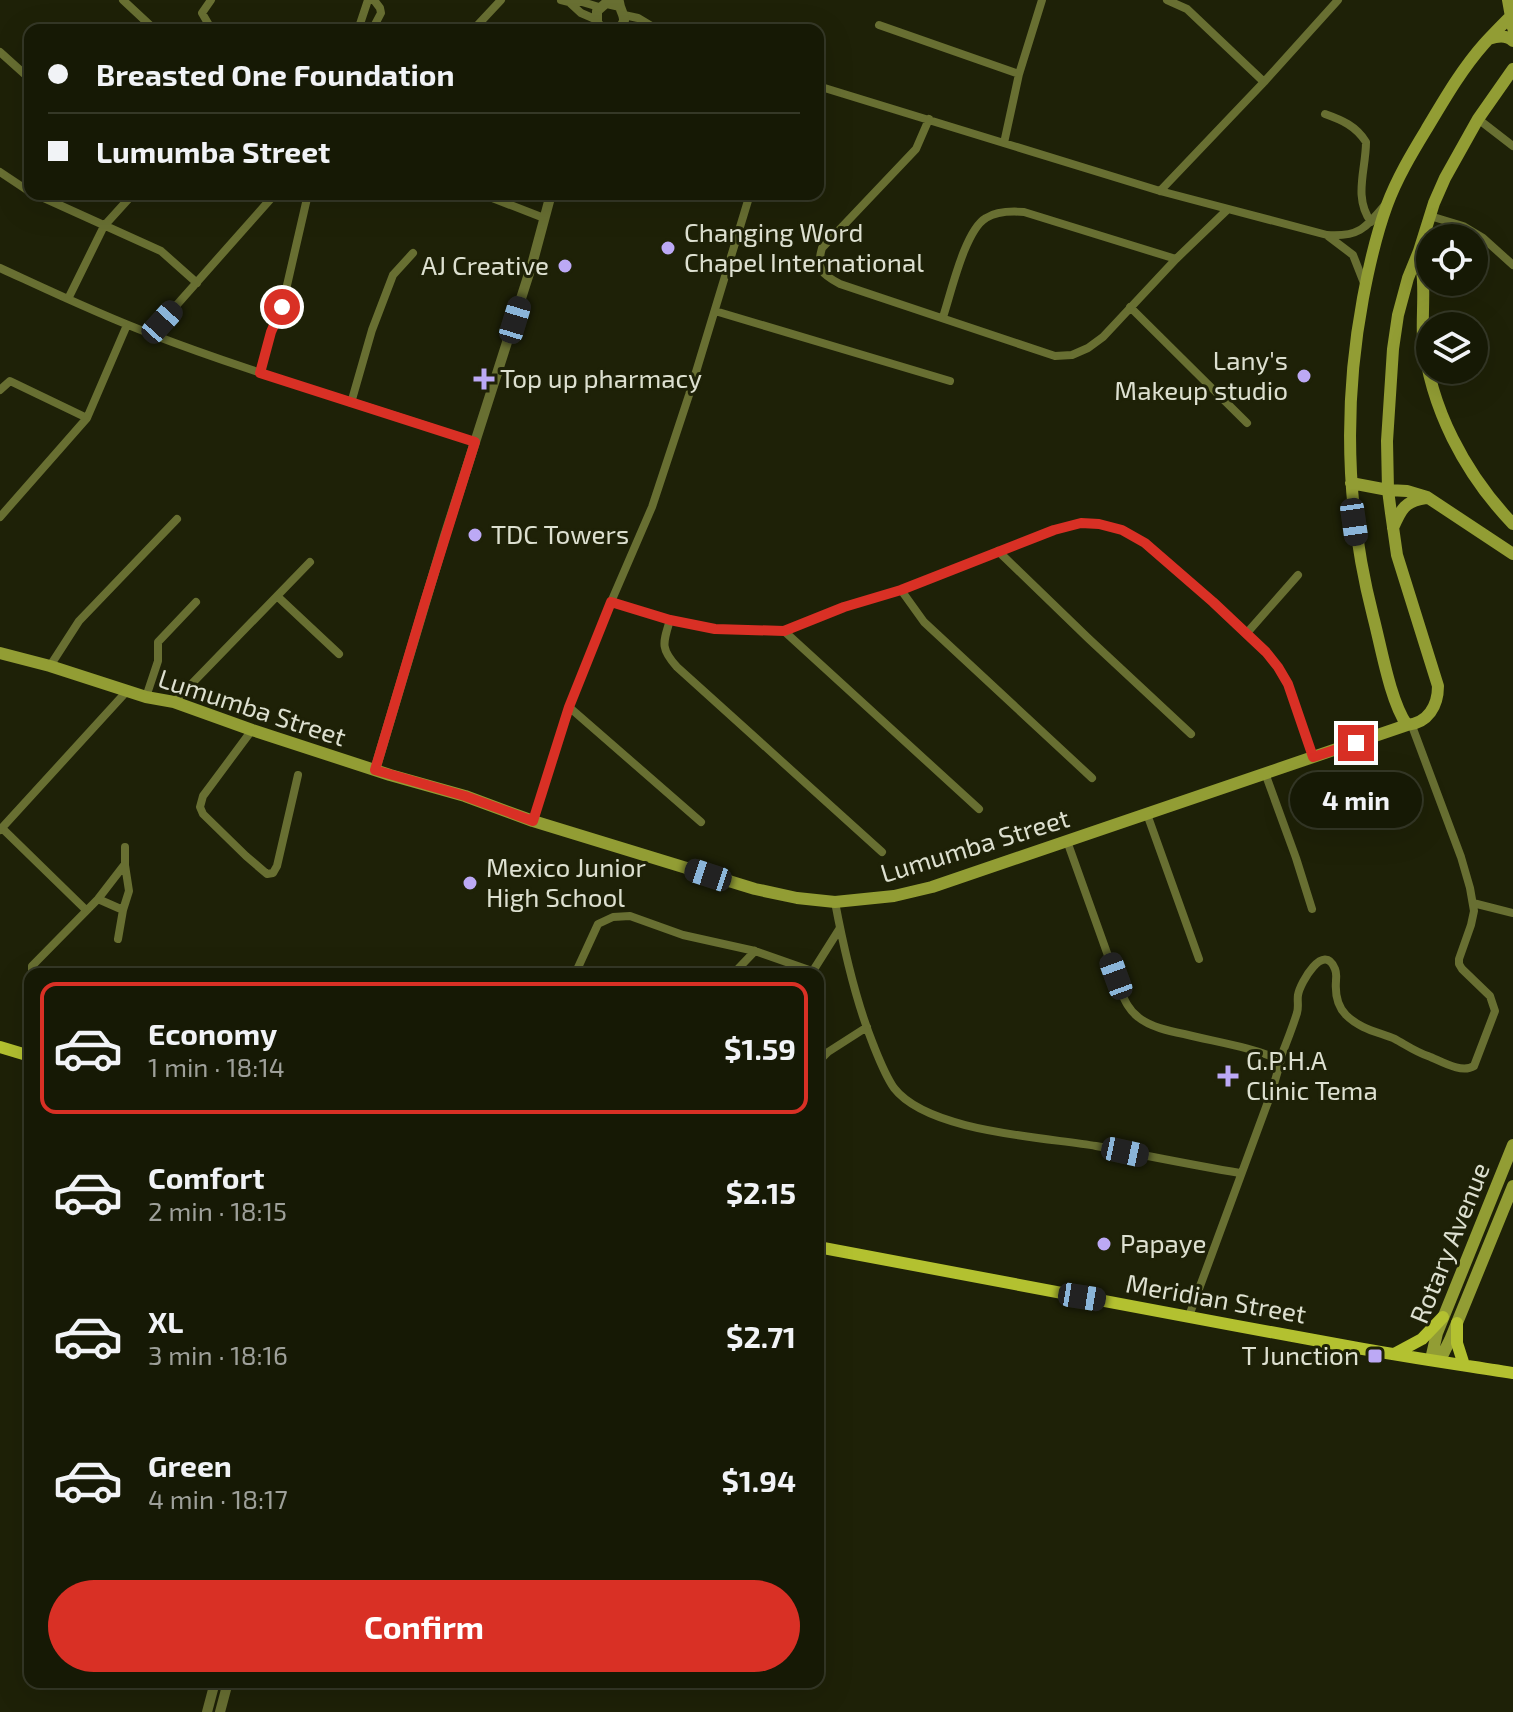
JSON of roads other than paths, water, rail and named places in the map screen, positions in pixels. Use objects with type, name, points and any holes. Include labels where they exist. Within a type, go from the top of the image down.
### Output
[{"type":"main road","points":[[1416,258],[1398,315],[1393,349],[1387,441],[1388,490],[1397,555],[1438,686],[1438,696],[1431,713],[1424,720],[1409,725],[1401,716],[1393,692],[1364,581],[1354,522],[1349,444],[1352,367],[1365,288],[1388,202],[1414,150],[1465,69],[1489,39],[1512,20],[1508,0]]},
{"type":"main road","points":[[1489,39],[1505,36],[1513,41]]},
{"type":"main road","points":[[1427,224],[1445,178],[1478,119],[1513,69]]},
{"type":"main road","points":[[1423,296],[1423,339],[1444,419],[1483,490],[1513,524]]},
{"type":"main road","points":[[1351,483],[1427,497],[1513,554]]},
{"type":"main road","points":[[1393,528],[1406,505],[1427,497]]},
{"type":"main road","name":"Lumumba Street","points":[[0,653],[146,697],[174,702],[533,821],[755,889],[835,902],[868,900],[932,887],[1409,725]]},
{"type":"main road","points":[[0,1047],[24,1054]]},
{"type":"main road","name":"Rotary Avenue","points":[[1435,1360],[1435,1339],[1513,1145]]},
{"type":"main road","name":"Rotary Avenue","points":[[1435,1360],[1457,1323],[1513,1186]]},
{"type":"main road","name":"Meridian Street","points":[[824,1248],[1053,1293],[1513,1373]]},
{"type":"main road","points":[[1393,1354],[1422,1339],[1443,1317]]},
{"type":"main road","points":[[1457,1323],[1457,1343],[1464,1365]]},
{"type":"street","points":[[123,0],[149,24]]},
{"type":"street","points":[[209,24],[202,13],[211,0]]},
{"type":"street","points":[[361,24],[371,0],[381,13],[375,24]]},
{"type":"street","points":[[479,24],[501,0]]},
{"type":"street","points":[[1004,143],[1019,74],[1042,0]]},
{"type":"street","points":[[1167,0],[1187,9],[1264,82]]},
{"type":"street","points":[[1160,191],[1338,0]]},
{"type":"street","points":[[565,1],[621,7],[647,24]]},
{"type":"street","points":[[565,1],[596,24]]},
{"type":"street","points":[[599,24],[604,3]]},
{"type":"street","points":[[879,25],[1019,74]]},
{"type":"street","points":[[0,52],[24,74]]},
{"type":"street","points":[[824,88],[1160,191],[1327,235],[1353,234],[1364,229],[1388,202]]},
{"type":"street","points":[[1325,114],[1345,121],[1358,130],[1366,142],[1361,198],[1371,222]]},
{"type":"street","points":[[929,119],[916,149],[822,248],[820,268],[825,276],[840,284],[1055,356],[1072,355],[1103,337],[1227,210]]},
{"type":"street","points":[[1478,119],[1513,146]]},
{"type":"street","points":[[0,172],[24,187]]},
{"type":"street","points":[[48,200],[161,251],[197,283]]},
{"type":"street","points":[[68,299],[104,226],[128,200]]},
{"type":"street","points":[[151,334],[270,200]]},
{"type":"street","points":[[260,373],[271,332],[282,307],[307,200]]},
{"type":"street","points":[[498,200],[544,218]]},
{"type":"street","points":[[375,770],[549,200]]},
{"type":"street","points":[[533,821],[569,707],[652,507],[748,200]]},
{"type":"street","points":[[943,317],[973,229],[986,217],[1008,210],[1024,212],[1176,259]]},
{"type":"street","points":[[1430,216],[1463,226],[1483,238],[1513,265]]},
{"type":"street","points":[[1327,235],[1353,255],[1365,288]]},
{"type":"street","points":[[351,403],[372,330],[393,275],[413,253]]},
{"type":"street","points":[[0,268],[151,334],[260,373],[475,442]]},
{"type":"street","points":[[1130,307],[1247,423]]},
{"type":"street","points":[[715,311],[950,381]]},
{"type":"street","points":[[0,517],[87,418],[127,325]]},
{"type":"street","points":[[0,376],[87,418]]},
{"type":"street","points":[[0,390],[10,381]]},
{"type":"street","points":[[50,666],[79,621],[177,519]]},
{"type":"street","points":[[611,602],[670,620],[715,629],[784,631],[844,607],[901,590],[1054,530],[1081,523],[1099,524],[1122,530],[1145,543],[1266,652],[1283,675],[1313,757]]},
{"type":"street","points":[[998,551],[1191,734]]},
{"type":"street","points":[[174,702],[310,562]]},
{"type":"street","points":[[1246,634],[1298,575]]},
{"type":"street","points":[[901,590],[924,622],[1092,778]]},
{"type":"street","points":[[277,596],[339,654]]},
{"type":"street","points":[[146,697],[158,661],[158,642],[196,602]]},
{"type":"street","points":[[670,620],[663,644],[667,656],[677,667],[882,852]]},
{"type":"street","points":[[784,631],[979,809]]},
{"type":"street","points":[[86,910],[1,829],[127,691]]},
{"type":"street","points":[[569,707],[701,822]]},
{"type":"street","points":[[1189,1316],[1272,1091],[1280,1059],[1299,1009],[1298,994],[1315,964],[1326,960],[1333,965],[1339,1005],[1359,1026],[1460,1068],[1474,1066],[1495,1011],[1490,996],[1459,964],[1471,925],[1473,903],[1461,857],[1409,725]]},
{"type":"street","points":[[252,730],[203,796],[200,807],[203,814],[267,874],[273,873],[277,866],[298,775]]},
{"type":"street","points":[[1265,773],[1312,909]]},
{"type":"street","points":[[1147,814],[1199,959]]},
{"type":"street","points":[[1067,841],[1121,992],[1135,1015],[1147,1023],[1173,1032],[1280,1059]]},
{"type":"street","points":[[118,939],[129,891],[125,847]]},
{"type":"street","points":[[32,968],[98,899],[125,864]]},
{"type":"street","points":[[98,899],[123,910]]},
{"type":"street","points":[[835,902],[867,1027],[885,1072],[907,1101],[966,1126],[1240,1173]]},
{"type":"street","points":[[1473,903],[1513,913]]},
{"type":"street","points":[[578,968],[598,924],[613,917],[630,916],[683,935],[755,951],[800,968]]},
{"type":"street","points":[[814,968],[840,928]]},
{"type":"street","points":[[739,968],[755,951]]},
{"type":"street","points":[[824,1056],[867,1027]]},
{"type":"street","points":[[207,1712],[213,1688]]},
{"type":"street","points":[[220,1712],[226,1688]]},
{"type":"place","name":"Changing Word Chapel International","points":[[668,248]]},
{"type":"place","name":"AJ Creative","points":[[565,266]]},
{"type":"place","name":"Lany's Makeup studio","points":[[1304,376]]},
{"type":"place","name":"Top up pharmacy","points":[[484,379]]},
{"type":"place","name":"TDC Towers","points":[[475,535]]},
{"type":"place","name":"Mexico Junior High School","points":[[470,883]]},
{"type":"place","name":"G.P.H.A Clinic Tema","points":[[1228,1076]]},
{"type":"place","name":"Papaye","points":[[1104,1244]]},
{"type":"place","name":"T Junction","points":[[1375,1356]]}]
